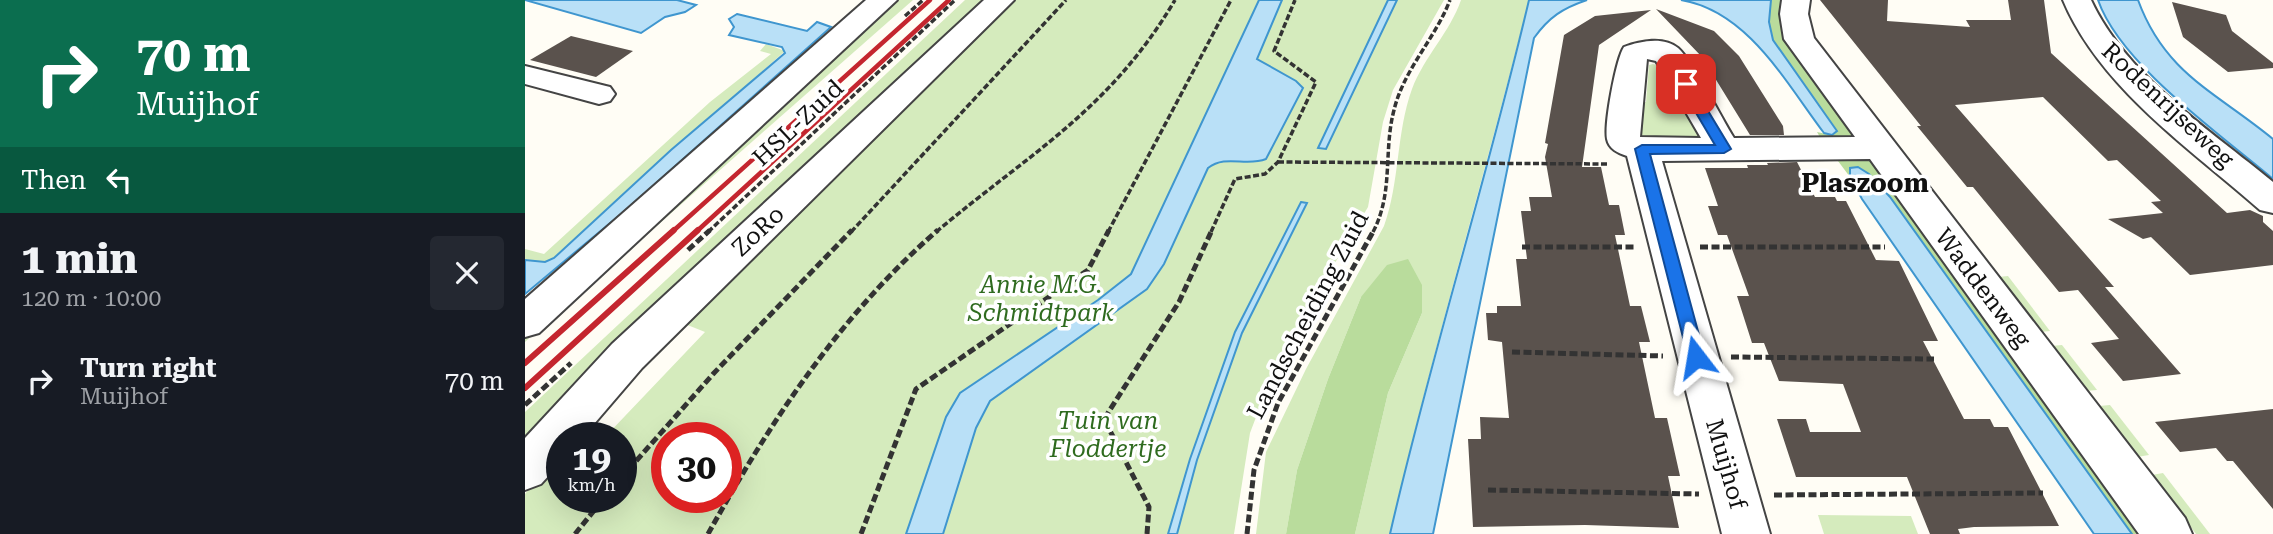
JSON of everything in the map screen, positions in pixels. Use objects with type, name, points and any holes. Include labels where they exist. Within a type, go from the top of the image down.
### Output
[{"type":"street","points":[[525,322],[883,0]]},
{"type":"street","name":"ZoRo","points":[[525,470],[627,356],[1000,0]]},
{"type":"street","name":"Waddenweg","points":[[1796,0],[1794,14],[1799,38],[2168,534]]},
{"type":"street","name":"Rodenrijseweg","points":[[2077,0],[2081,17],[2101,46],[2145,90],[2273,201]]},
{"type":"street","name":"Muijhof","points":[[1724,149],[1668,55],[1653,50],[1635,53],[1632,59],[1623,138],[1644,157],[1746,534]]},
{"type":"street","points":[[525,75],[599,94]]},
{"type":"street","points":[[1644,157],[1724,149],[1879,148]]},
{"type":"path","name":"HSL-Zuid","points":[[683,255],[955,0]]},
{"type":"path","points":[[637,460],[714,373],[789,298],[1066,0]]},
{"type":"path","points":[[708,534],[806,378],[881,286],[950,220],[1075,123],[1100,100],[1143,49],[1175,0]]},
{"type":"path","points":[[861,534],[916,389],[1088,270],[1231,0]]},
{"type":"path","points":[[1147,534],[1149,507],[1104,419],[1179,302],[1235,179],[1265,174],[1278,162],[1316,82],[1274,51],[1295,0]]},
{"type":"path","name":"Landscheiding Zuid","points":[[1247,534],[1253,472],[1263,439],[1277,403],[1383,215],[1390,165],[1393,112],[1403,79],[1440,26],[1450,0]]},
{"type":"path","points":[[1278,162],[1481,164],[1644,157]]},
{"type":"path","points":[[575,534],[592,513]]},
{"type":"green space","points":[[888,0],[913,0],[525,342],[525,333]]},
{"type":"green space","points":[[965,0],[986,0],[525,443],[525,412]]},
{"type":"green space","name":"Annie M.G. Schmidtpark","points":[[1011,0],[1444,0],[1393,90],[1383,122],[1368,207],[1290,339],[1269,383],[1250,433],[1234,534],[525,534],[525,494],[546,468],[546,513],[637,513],[637,422],[619,422],[705,332],[680,322]]},
{"type":"green space","points":[[1461,0],[1529,0],[1390,534],[1355,534],[1388,393],[1422,313],[1361,297],[1328,379],[1297,470],[1286,534],[1256,534],[1266,452],[1306,369],[1384,226],[1412,89]]},
{"type":"green space","points":[[1771,0],[1787,0],[1856,133],[1852,140],[1824,144],[1817,132],[1831,135],[1836,131],[1773,40],[1769,22]]},
{"type":"green space","points":[[766,44],[785,51],[554,258],[545,262],[525,260],[525,249],[544,254],[710,102],[771,54],[760,51]]},
{"type":"green space","points":[[1649,65],[1659,66],[1704,139],[1636,139],[1639,103],[1646,102]]},
{"type":"green space","points":[[1838,161],[1876,161],[2155,534],[2132,534],[1890,197],[1869,174],[1850,168],[1850,177]]},
{"type":"green space","points":[[1408,259],[1422,285],[1422,313],[1388,393],[1355,534],[1286,534],[1297,470],[1328,379],[1361,297],[1387,265]]},
{"type":"green space","points":[[2008,276],[2050,331],[2040,332],[1998,277]]},
{"type":"green space","points":[[2062,345],[2097,390],[2085,391],[2051,346]]},
{"type":"green space","points":[[2110,405],[2149,455],[2137,457],[2099,406]]},
{"type":"green space","points":[[2163,473],[2210,534],[2196,534],[2152,475]]},
{"type":"green space","points":[[1818,515],[1911,516],[1918,534],[1824,534]]},
{"type":"water","points":[[525,0],[677,0],[696,5],[685,12],[665,17],[641,33]]},
{"type":"water","points":[[1259,0],[1282,0],[1257,59],[1296,81],[1303,88],[1266,159],[1222,162],[1208,168],[1164,264],[1147,289],[990,401],[976,428],[943,534],[906,534],[946,417],[960,393],[1098,300],[1131,274]]},
{"type":"water","points":[[1388,0],[1397,0],[1326,149],[1318,148]]},
{"type":"water","points":[[1529,0],[1587,0],[1557,14],[1534,38],[1433,534],[1390,534],[1423,400]]},
{"type":"water","points":[[1681,0],[1771,0],[1769,22],[1773,40],[1837,131],[1832,135],[1824,133],[1780,72],[1746,34],[1726,18],[1705,7]]},
{"type":"water","points":[[2098,0],[2138,0],[2162,46],[2178,64],[2194,80],[2273,139],[2273,179],[2149,73],[2127,49]]},
{"type":"water","points":[[737,14],[807,31],[817,22],[831,27],[627,209],[525,294],[525,260],[545,262],[554,258],[671,150],[785,53],[782,47],[729,35],[734,27],[729,19]]},
{"type":"water","points":[[1858,167],[1869,174],[1890,197],[2132,534],[2094,534],[1862,199],[1850,177],[1850,168]]},
{"type":"water","points":[[1301,202],[1307,203],[1242,333],[1197,460],[1177,534],[1168,534],[1190,459],[1235,332]]},
{"type":"building","points":[[1820,0],[1888,0],[1887,21],[1970,27],[1966,20],[2011,20],[2008,0],[2044,0],[2051,53],[2227,213],[2250,210],[2263,216],[2263,222],[2273,231],[2273,265],[2190,275],[2151,237],[2143,239],[2108,219],[2163,213],[2151,202],[2161,201],[2117,160],[2108,161],[2043,97],[1955,105],[2114,287],[2105,287],[2181,374],[2123,381],[2091,343],[2119,339],[2078,290],[2059,292],[1973,187],[1967,187],[1917,126],[1921,126]]},
{"type":"building","points":[[2172,2],[2226,15],[2232,31],[2273,63],[2273,68],[2228,72],[2183,37]]},
{"type":"building","points":[[1656,9],[1714,31],[1739,56],[1783,126],[1784,135],[1750,135],[1702,57]]},
{"type":"building","points":[[1651,10],[1599,45],[1582,167],[1601,167],[1609,205],[1619,205],[1625,235],[1615,235],[1630,306],[1641,306],[1650,342],[1639,342],[1655,418],[1667,418],[1680,476],[1668,476],[1679,528],[1585,525],[1473,527],[1468,439],[1481,439],[1480,417],[1509,418],[1502,342],[1488,340],[1486,313],[1497,313],[1497,306],[1521,306],[1516,259],[1527,259],[1521,211],[1531,211],[1529,197],[1552,197],[1545,157],[1548,144],[1545,143],[1564,35],[1595,16]]},
{"type":"building","points":[[571,36],[633,51],[596,77],[530,60]]},
{"type":"building","points":[[1797,162],[1815,197],[1835,197],[1837,201],[1846,201],[1876,260],[1899,261],[1938,341],[1923,341],[1964,419],[1990,419],[1994,427],[2008,427],[2059,526],[1974,527],[1958,529],[1960,534],[1930,534],[1907,477],[1796,477],[1777,419],[1806,419],[1810,432],[1861,432],[1843,384],[1779,381],[1764,343],[1752,343],[1737,296],[1749,296],[1727,235],[1718,235],[1708,206],[1718,206],[1705,168],[1748,168],[1747,165]]},
{"type":"building","points":[[2273,409],[2273,509],[2233,461],[2227,461],[2216,448],[2180,452],[2155,422]]},
{"type":"railway","points":[[672,232],[930,0]]},
{"type":"railway","points":[[696,232],[949,0]]},
{"type":"railway","points":[[525,363],[674,230]]},
{"type":"railway","points":[[525,388],[698,230]]},
{"type":"district","name":"Plaszoom","points":[[1865,183]]},
{"type":"route","points":[[1686,84],[1724,149],[1642,149],[1696,357]]},
{"type":"park label","name":"Tuin van Floddertje","points":[[1108,435]]}]
